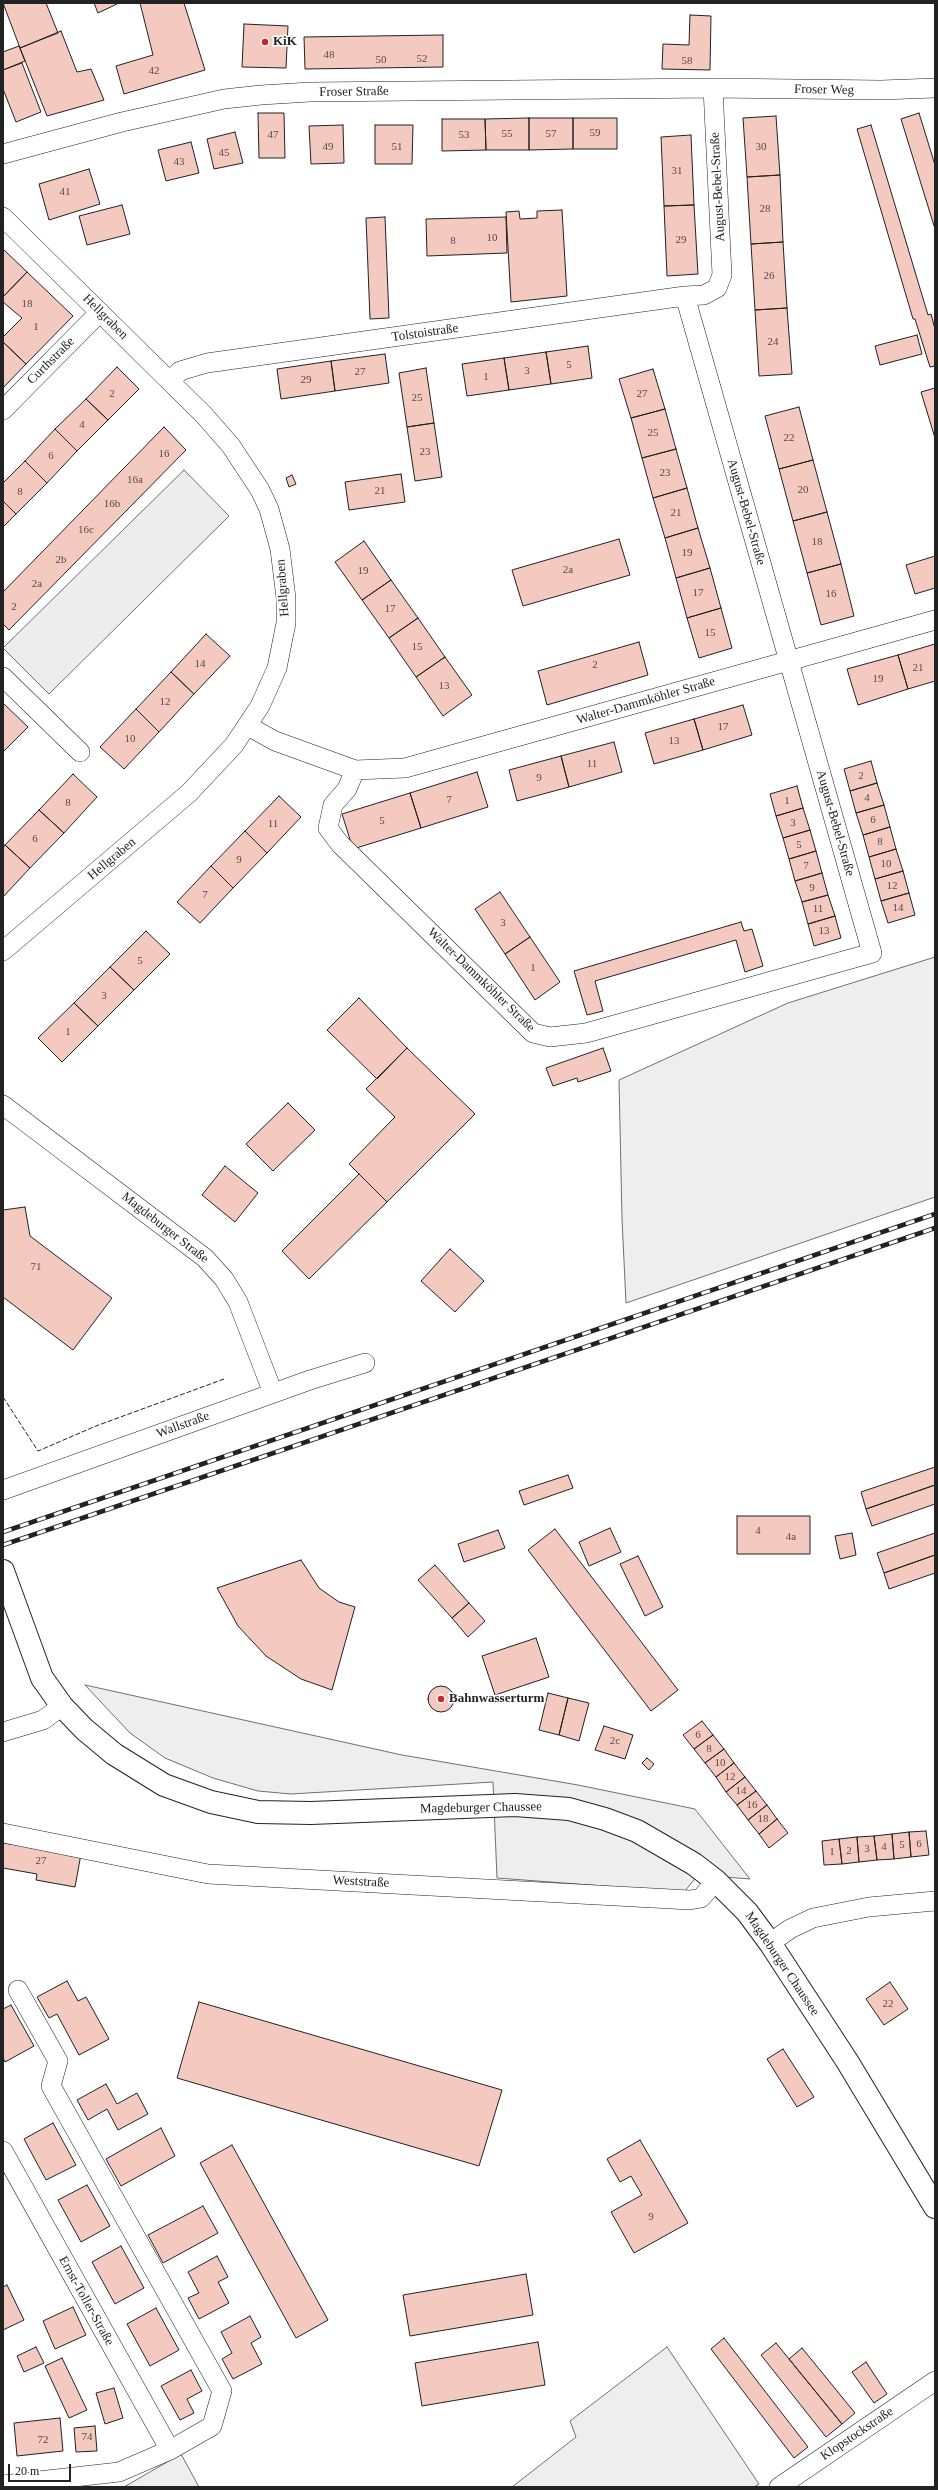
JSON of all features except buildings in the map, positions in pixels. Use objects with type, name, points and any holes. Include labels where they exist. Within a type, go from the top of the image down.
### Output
[{"type":"main road","name":"Magdeburger Chaussee","points":[[3,1572],[42,1678],[62,1706],[84,1729],[114,1754],[164,1785],[211,1802],[258,1812],[311,1813],[516,1805],[569,1809],[605,1818],[638,1830],[676,1853],[716,1881],[747,1912],[770,1943],[847,2061],[935,2207]]},
{"type":"street","name":"Froser Weg","points":[[713,88],[881,90],[935,88]]},
{"type":"street","name":"Froser Straße","points":[[3,154],[122,122],[224,99],[262,95],[310,92],[713,88]]},
{"type":"street","name":"August-Bebel-Straße","points":[[713,88],[722,275],[717,288],[711,292],[704,295],[685,296],[872,953]]},
{"type":"street","name":"Hellgraben","points":[[3,216],[216,428],[246,467],[269,509],[280,549],[286,598],[286,623],[282,649],[270,686],[248,726],[214,768],[189,793],[3,951]]},
{"type":"street","name":"Tolstoistraße","points":[[170,381],[180,371],[208,363],[685,296]]},
{"type":"street","name":"Curthstraße","points":[[3,410],[100,312]]},
{"type":"street","name":"Walter-Dammköhler Straße","points":[[248,726],[275,741],[355,770],[405,768],[935,620]]},
{"type":"street","points":[[3,676],[80,752]]},
{"type":"street","name":"Walter-Dammköhler Straße","points":[[355,770],[347,789],[333,805],[328,828],[340,844],[533,1033],[550,1037],[586,1033],[872,953]]},
{"type":"street","name":"Magdeburger Straße","points":[[3,1105],[205,1258],[224,1279],[238,1302],[273,1393]]},
{"type":"street","name":"Wallstraße","points":[[3,1490],[364,1362]]},
{"type":"street","points":[[3,1732],[43,1720],[62,1706]]},
{"type":"street","name":"Weststraße","points":[[3,1833],[208,1874],[690,1900],[701,1898],[716,1881]]},
{"type":"street","points":[[770,1943],[790,1929],[813,1918],[869,1907],[935,1901]]},
{"type":"street","points":[[3,2485],[119,2472],[170,2450],[212,2426],[222,2391],[51,2086],[58,2061],[18,1990]]},
{"type":"street","name":"Ernst-Toller-Straße","points":[[3,2151],[170,2450]]},
{"type":"street","name":"Klopstockstraße","points":[[780,2487],[935,2381]]},
{"type":"shaded area","points":[[184,470],[229,516],[49,694],[3,648]]},
{"type":"shaded area","points":[[935,957],[935,1197],[626,1303],[622,1219],[619,1080],[788,1003]]},
{"type":"shaded area","points":[[85,1685],[402,1755],[578,1785],[695,1809],[750,1879],[698,1875],[684,1892],[497,1878],[493,1782],[291,1794],[258,1791],[213,1778],[165,1758],[130,1733]]},
{"type":"shaded area","points":[[667,2347],[759,2484],[754,2487],[512,2487],[576,2437],[570,2421]]},
{"type":"shaded area","points":[[181,2454],[199,2487],[124,2487]]},
{"type":"railway","points":[[3,1532],[935,1214]]},
{"type":"railway","points":[[3,1545],[935,1228]]},
{"type":"fence","points":[[3,1397],[38,1451],[96,1426],[224,1379]]},
{"type":"place","name":"KiK","points":[[265,42]]},
{"type":"place","name":"Bahnwasserturm","points":[[441,1699]]}]
